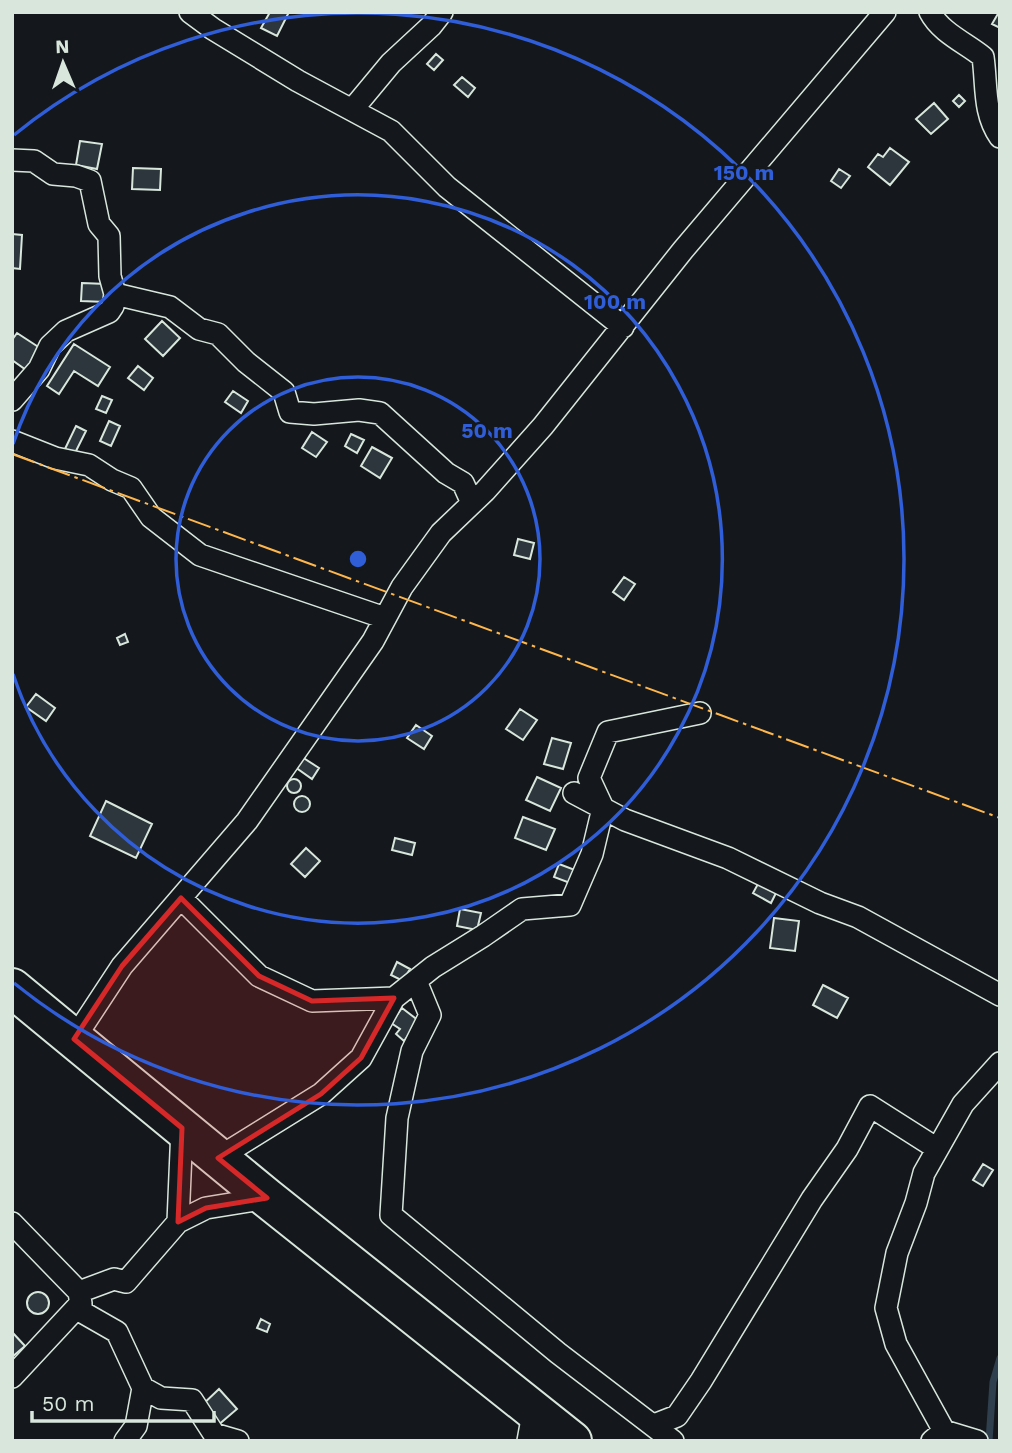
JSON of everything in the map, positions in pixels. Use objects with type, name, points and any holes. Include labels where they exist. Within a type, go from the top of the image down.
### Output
[{"type":"highway","points":[[12,988],[267,1198],[531,1424],[572,1441]]},
{"type":"street","points":[[191,12],[213,29],[298,81],[391,131],[447,187],[623,327]]},
{"type":"street","points":[[352,110],[391,62],[431,26],[442,12]]},
{"type":"street","points":[[75,1039],[122,966],[247,821],[373,640],[402,587],[441,533],[543,426],[683,250],[885,12]]},
{"type":"street","points":[[930,12],[948,33],[983,57],[985,94],[991,125],[1000,137]]},
{"type":"street","points":[[12,160],[34,161],[53,174],[76,176],[90,181],[99,224],[109,236],[109,265],[116,293],[109,312],[66,331],[50,346],[39,369],[12,400]]},
{"type":"street","points":[[116,293],[170,307],[200,329],[218,334],[246,362],[284,392],[290,412],[314,414],[359,410],[380,413],[446,473],[463,483],[472,503]]},
{"type":"street","points":[[12,441],[55,458],[89,465],[112,480],[131,488],[151,517],[200,555],[385,618]]},
{"type":"street","points":[[218,1158],[321,1094],[360,1058],[394,998],[433,967],[522,909],[570,905],[592,854],[603,808],[589,778],[608,732],[700,713]]},
{"type":"street","points":[[574,793],[625,820],[728,858],[820,903],[858,917],[1000,995]]},
{"type":"street","points":[[181,898],[259,976],[280,986],[312,1001],[394,998]]},
{"type":"street","points":[[416,981],[430,1015],[412,1051],[397,1118],[390,1215],[609,1394],[673,1441]]},
{"type":"street","points":[[977,1441],[938,1436],[896,1344],[886,1308],[897,1253],[924,1173],[963,1104],[1000,1063]]},
{"type":"street","points":[[654,1425],[677,1416],[701,1381],[813,1199],[847,1149],[870,1106],[936,1148]]},
{"type":"street","points":[[178,1222],[182,1128]]},
{"type":"street","points":[[12,1377],[80,1297],[114,1279],[126,1282],[178,1222],[206,1208],[267,1198]]},
{"type":"street","points":[[12,1223],[80,1297],[82,1312],[117,1332],[143,1388],[136,1426],[125,1441]]},
{"type":"street","points":[[143,1388],[161,1398],[192,1400],[214,1434],[238,1441]]},
{"type":"highlighted area","points":[[181,898],[259,976],[312,1001],[394,998],[361,1058],[321,1094],[218,1158],[267,1198],[206,1208],[178,1222],[182,1128],[74,1039],[122,966]]},
{"type":"building","points":[[270,12],[289,12],[277,36],[261,28]]},
{"type":"building","points":[[1000,12],[1000,28],[992,24]]},
{"type":"building","points":[[436,54],[443,60],[434,70],[427,64]]},
{"type":"building","points":[[462,77],[475,88],[468,97],[454,85]]},
{"type":"building","points":[[959,95],[965,101],[959,107],[953,101]]},
{"type":"building","points":[[934,103],[948,119],[931,134],[916,119]]},
{"type":"building","points":[[80,141],[102,144],[97,169],[76,165]]},
{"type":"building","points":[[890,148],[909,162],[890,185],[868,167],[878,154],[883,157]]},
{"type":"building","points":[[133,168],[161,169],[160,190],[132,189]]},
{"type":"building","points":[[839,169],[850,176],[841,188],[831,181]]},
{"type":"building","points":[[12,234],[22,235],[20,269],[12,268]]},
{"type":"building","points":[[82,283],[106,284],[106,302],[81,301]]},
{"type":"building","points":[[162,321],[180,338],[163,356],[145,339]]},
{"type":"building","points":[[17,333],[43,350],[29,372],[12,360],[12,340]]},
{"type":"building","points":[[74,344],[110,367],[98,386],[74,371],[59,394],[47,386]]},
{"type":"building","points":[[138,366],[153,378],[144,390],[128,378]]},
{"type":"building","points":[[233,391],[248,401],[241,413],[225,402]]},
{"type":"building","points":[[102,396],[112,400],[106,413],[96,409]]},
{"type":"building","points":[[109,421],[120,426],[111,446],[100,441]]},
{"type":"building","points":[[76,426],[86,431],[73,457],[64,451]]},
{"type":"building","points":[[312,432],[327,442],[316,457],[302,448]]},
{"type":"building","points":[[351,434],[364,440],[357,453],[345,446]]},
{"type":"building","points":[[372,447],[392,458],[380,478],[361,466]]},
{"type":"building","points":[[518,539],[534,543],[530,559],[514,555]]},
{"type":"building","points":[[624,577],[635,584],[624,600],[613,592]]},
{"type":"building","points":[[125,634],[128,642],[120,645],[117,638]]},
{"type":"building","points":[[36,694],[55,708],[46,721],[26,707]]},
{"type":"building","points":[[520,709],[537,720],[523,740],[506,729]]},
{"type":"building","points":[[416,725],[432,736],[424,749],[407,738]]},
{"type":"building","points":[[552,738],[571,743],[563,769],[544,764]]},
{"type":"building","points":[[302,757],[319,768],[312,779],[295,767]]},
{"type":"building","points":[[537,777],[561,788],[550,811],[526,800]]},
{"type":"building","points":[[291,779],[297,779],[301,786],[297,793],[291,793],[287,789],[287,783]]},
{"type":"building","points":[[299,796],[305,796],[310,804],[308,810],[299,812],[294,807],[294,801]]},
{"type":"building","points":[[106,801],[152,824],[136,858],[90,836]]},
{"type":"building","points":[[523,817],[555,829],[546,850],[515,838]]},
{"type":"building","points":[[395,838],[415,843],[412,855],[392,850]]},
{"type":"building","points":[[306,848],[320,861],[305,877],[291,864]]},
{"type":"building","points":[[559,864],[575,870],[570,883],[554,877]]},
{"type":"building","points":[[759,882],[777,891],[771,903],[753,893]]},
{"type":"building","points":[[460,909],[481,913],[477,930],[457,926]]},
{"type":"building","points":[[774,918],[799,921],[795,951],[770,948]]},
{"type":"building","points":[[397,962],[410,969],[403,981],[391,975]]},
{"type":"building","points":[[823,985],[848,998],[837,1018],[813,1005]]},
{"type":"building","points":[[402,1008],[419,1021],[404,1041],[396,1034],[400,1029],[391,1023]]},
{"type":"building","points":[[983,1164],[993,1170],[983,1186],[973,1180]]},
{"type":"building","points":[[34,1292],[42,1292],[49,1299],[49,1307],[42,1314],[34,1314],[27,1307],[27,1299]]},
{"type":"building","points":[[261,1319],[270,1324],[267,1332],[257,1328]]},
{"type":"building","points":[[12,1332],[25,1346],[12,1357]]},
{"type":"building","points":[[219,1389],[237,1409],[217,1426],[200,1407]]},
{"type":"waterway","points":[[989,1441],[993,1382],[1000,1358]]},
{"type":"power","points":[[12,454],[1000,818]]}]
